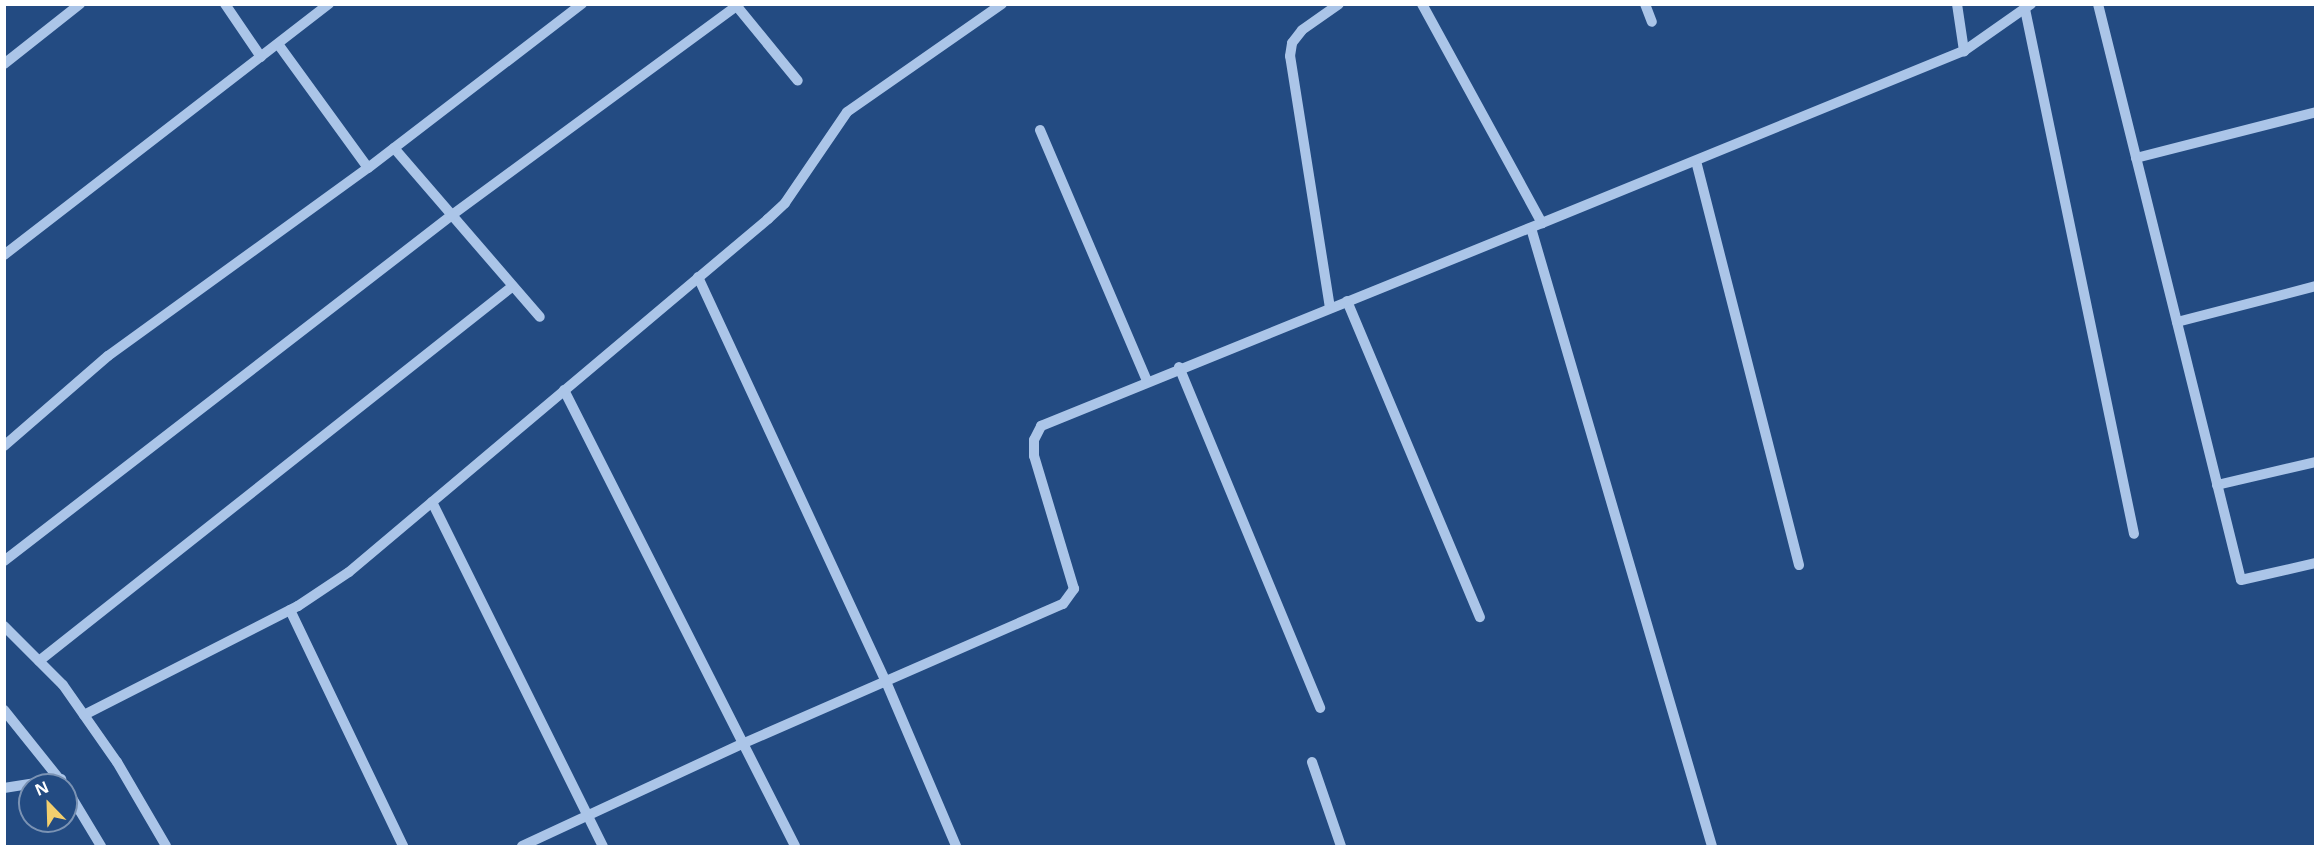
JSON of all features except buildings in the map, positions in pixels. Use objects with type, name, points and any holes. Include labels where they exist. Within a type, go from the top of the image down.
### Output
[{"type":"street","points":[[4,64],[80,4]]},
{"type":"street","points":[[225,4],[261,57]]},
{"type":"street","points":[[4,255],[329,4]]},
{"type":"street","points":[[4,446],[108,356],[368,168],[582,4]]},
{"type":"street","points":[[84,715],[290,610],[349,572],[785,203],[847,112],[1002,4]]},
{"type":"street","points":[[1330,308],[1290,56],[1292,43],[1302,30],[1339,4]]},
{"type":"street","points":[[1422,4],[1542,223]]},
{"type":"street","points":[[1645,4],[1652,22]]},
{"type":"street","points":[[1957,4],[1965,51]]},
{"type":"street","points":[[2098,4],[2241,580],[2316,563]]},
{"type":"street","points":[[4,561],[452,215],[737,5],[798,81]]},
{"type":"street","points":[[522,846],[742,744],[887,684],[1071,597],[1074,589],[1034,456],[1034,440],[1041,426],[1056,417],[1531,228],[1965,51],[2028,7],[2134,534]]},
{"type":"street","points":[[278,44],[368,168]]},
{"type":"street","points":[[2136,158],[2316,112]]},
{"type":"street","points":[[1040,130],[1147,381]]},
{"type":"street","points":[[394,148],[540,317]]},
{"type":"street","points":[[1696,160],[1799,565]]},
{"type":"street","points":[[1531,228],[1712,846]]},
{"type":"street","points":[[698,277],[887,684],[956,846]]},
{"type":"street","points":[[39,661],[513,286]]},
{"type":"street","points":[[2177,322],[2316,286]]},
{"type":"street","points":[[1347,301],[1480,617]]},
{"type":"street","points":[[1179,368],[1320,708]]},
{"type":"street","points":[[564,390],[795,846]]},
{"type":"street","points":[[2217,485],[2316,462]]},
{"type":"street","points":[[432,502],[603,846]]},
{"type":"street","points":[[290,610],[403,846]]},
{"type":"street","points":[[4,626],[39,661],[84,715],[117,762],[166,846]]},
{"type":"street","points":[[4,710],[55,773]]},
{"type":"street","points":[[1312,762],[1341,846]]},
{"type":"street","points":[[78,807],[101,846]]}]
